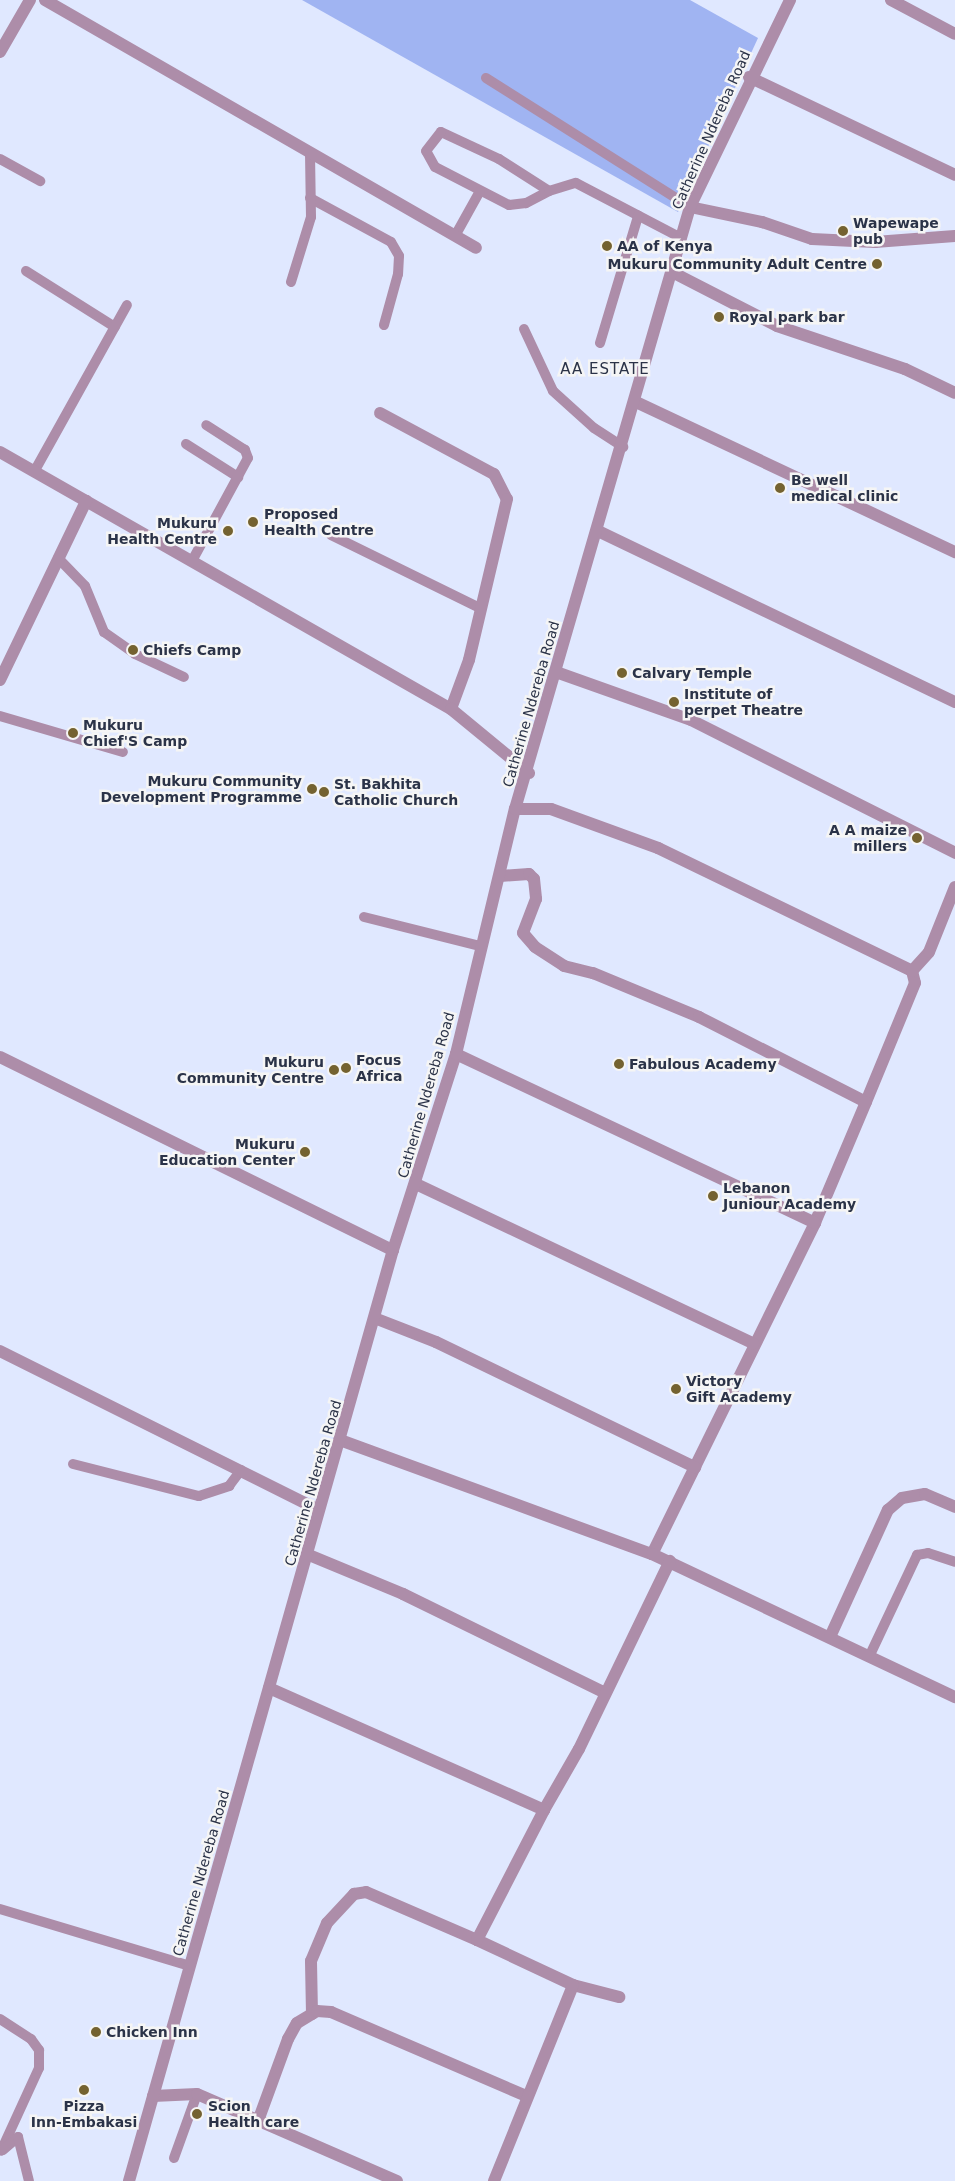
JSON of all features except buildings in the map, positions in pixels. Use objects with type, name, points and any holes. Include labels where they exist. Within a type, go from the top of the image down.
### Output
[{"type":"street","points":[[0,52],[30,0]]},
{"type":"street","points":[[45,0],[476,248]]},
{"type":"street","name":"Catherine Ndereba Road","points":[[128,2181],[309,1555],[319,1510],[376,1319],[393,1250],[416,1184],[456,1054],[480,946],[500,876],[515,809],[529,773],[556,672],[636,402],[690,207],[749,77],[790,0]]},
{"type":"street","points":[[891,0],[955,34]]},
{"type":"street","points":[[749,77],[955,175]]},
{"type":"street","points":[[690,207],[762,222],[812,239],[875,242],[955,236]]},
{"type":"street","points":[[672,272],[777,326],[905,369],[955,393]]},
{"type":"street","points":[[636,402],[955,552]]},
{"type":"street","points":[[380,413],[494,474],[504,485],[508,499],[478,607],[469,660],[451,709]]},
{"type":"street","points":[[0,452],[451,709],[529,773]]},
{"type":"street","points":[[0,680],[86,501]]},
{"type":"street","points":[[598,531],[955,702]]},
{"type":"street","points":[[556,672],[691,720],[955,852]]},
{"type":"street","points":[[515,809],[551,809],[658,848],[912,971]]},
{"type":"street","points":[[500,876],[529,874],[534,879],[536,899],[523,933],[535,947],[564,966],[592,973],[700,1017],[866,1102]]},
{"type":"street","points":[[912,971],[929,952],[955,887]]},
{"type":"street","points":[[652,1554],[753,1343],[815,1223],[915,983],[912,971]]},
{"type":"street","points":[[456,1054],[815,1223]]},
{"type":"street","points":[[0,1057],[393,1250]]},
{"type":"street","points":[[416,1184],[753,1343]]},
{"type":"street","points":[[376,1319],[436,1342],[695,1467]]},
{"type":"street","points":[[0,1351],[319,1510]]},
{"type":"street","points":[[340,1440],[670,1561],[955,1697]]},
{"type":"street","points":[[830,1637],[888,1510],[902,1498],[925,1494],[955,1507]]},
{"type":"street","points":[[309,1555],[404,1594],[605,1693]]},
{"type":"street","points":[[477,1940],[605,1693],[670,1561]]},
{"type":"street","points":[[269,1688],[544,1810]]},
{"type":"street","points":[[312,2014],[311,1961],[327,1923],[354,1894],[366,1892],[477,1940],[573,1985],[619,1997]]},
{"type":"street","points":[[494,2181],[526,2096],[573,1985]]},
{"type":"street","points":[[258,2121],[288,2039],[297,2023],[312,2014],[331,2012],[526,2096]]},
{"type":"street","points":[[153,2096],[197,2094],[397,2181]]},
{"type":"lane","points":[[486,78],[690,207]]},
{"type":"lane","points":[[548,191],[450,134],[434,136],[426,151],[434,167],[480,191],[519,205],[548,191],[576,183],[681,238]]},
{"type":"lane","points":[[291,282],[308,232],[310,152]]},
{"type":"lane","points":[[0,159],[40,181]]},
{"type":"lane","points":[[455,236],[480,191]]},
{"type":"lane","points":[[310,198],[391,242],[398,256],[398,274],[384,325]]},
{"type":"lane","points":[[600,343],[638,216]]},
{"type":"lane","points":[[26,272],[115,327]]},
{"type":"lane","points":[[34,472],[127,305]]},
{"type":"lane","points":[[524,329],[553,391],[594,428],[623,447]]},
{"type":"lane","points":[[192,562],[238,477],[248,454],[206,425]]},
{"type":"lane","points":[[186,444],[238,477]]},
{"type":"lane","points":[[332,536],[478,607]]},
{"type":"lane","points":[[58,558],[85,586],[104,632],[135,654],[184,677]]},
{"type":"lane","points":[[0,716],[123,752]]},
{"type":"lane","points":[[364,917],[480,946]]},
{"type":"lane","points":[[74,1464],[199,1496],[229,1486],[241,1470]]},
{"type":"lane","points":[[869,1657],[917,1555],[928,1553],[955,1562]]},
{"type":"lane","points":[[0,1909],[190,1966]]},
{"type":"lane","points":[[0,2019],[31,2039],[39,2050],[39,2068],[1,2151]]},
{"type":"lane","points":[[174,2158],[197,2094]]},
{"type":"lane","points":[[1,2151],[18,2137],[29,2181]]},
{"type":"shaded area","points":[[302,0],[690,0],[758,38],[678,212]]},
{"type":"place","name":"Wapewape pub","points":[[843,231]]},
{"type":"place","name":"AA of Kenya","points":[[607,246]]},
{"type":"place","name":"Mukuru Community Adult Centre","points":[[877,264]]},
{"type":"place","name":"Royal park bar","points":[[719,317]]},
{"type":"place","name":"Be well medical clinic","points":[[780,488]]},
{"type":"place","name":"Proposed Health Centre","points":[[253,522]]},
{"type":"place","name":"Mukuru Health Centre","points":[[228,531]]},
{"type":"place","name":"Chiefs Camp","points":[[133,650]]},
{"type":"place","name":"Calvary Temple","points":[[622,673]]},
{"type":"place","name":"Institute of perpet Theatre","points":[[674,702]]},
{"type":"place","name":"Mukuru Chief'S Camp","points":[[73,733]]},
{"type":"place","name":"Mukuru Community Development Programme","points":[[312,789]]},
{"type":"place","name":"St. Bakhita Catholic Church","points":[[324,792]]},
{"type":"place","name":"A A maize millers","points":[[917,838]]},
{"type":"place","name":"Fabulous Academy","points":[[619,1064]]},
{"type":"place","name":"Focus Africa","points":[[346,1068]]},
{"type":"place","name":"Mukuru Community Centre","points":[[334,1070]]},
{"type":"place","name":"Mukuru Education Center","points":[[305,1152]]},
{"type":"place","name":"Lebanon Juniour Academy","points":[[713,1196]]},
{"type":"place","name":"Victory Gift Academy","points":[[676,1389]]},
{"type":"place","name":"Chicken Inn","points":[[96,2032]]},
{"type":"place","name":"Pizza Inn-Embakasi","points":[[84,2090]]},
{"type":"place","name":"Scion Health care","points":[[197,2114]]},
{"type":"district","name":"AA ESTATE","points":[[605,370]]}]
